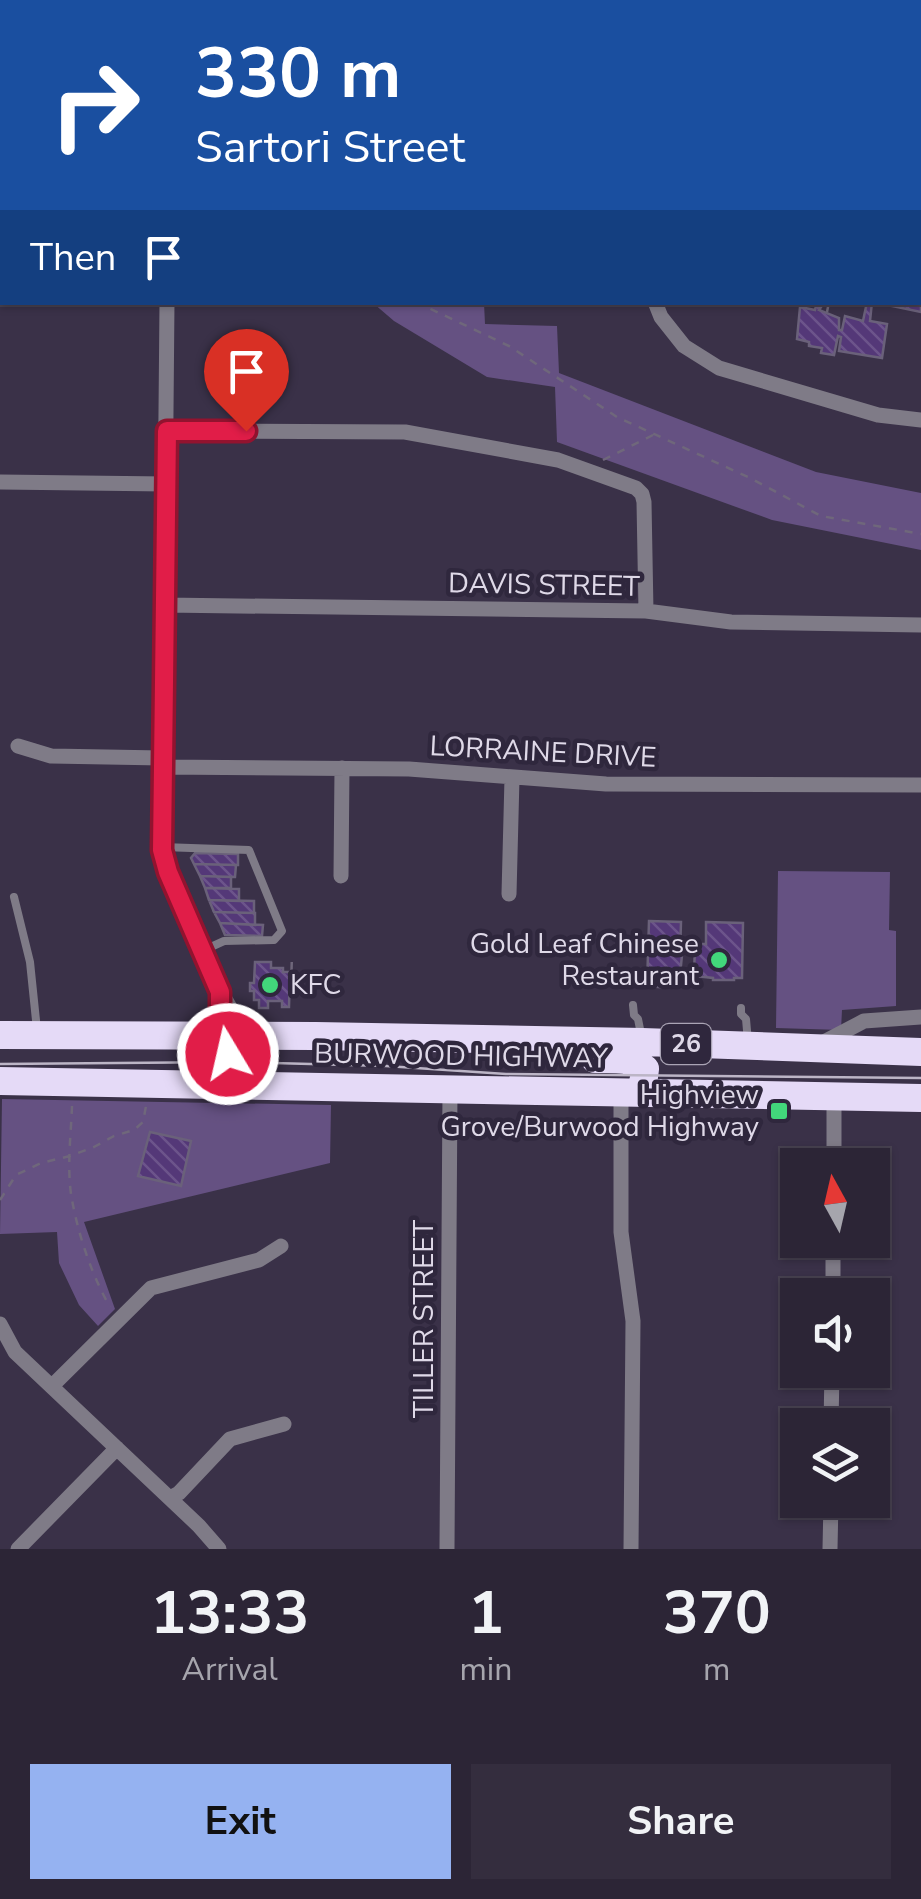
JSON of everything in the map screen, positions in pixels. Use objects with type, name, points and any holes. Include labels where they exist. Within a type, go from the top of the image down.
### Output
[{"type":"highway","name":"BURWOOD HIGHWAY","points":[[0,1034],[502,1040],[629,1035],[738,1046],[921,1052]]},
{"type":"highway","points":[[502,1040],[549,1058],[636,1062],[645,1068],[632,1092]]},
{"type":"highway","name":"BURWOOD HIGHWAY","points":[[0,1081],[921,1098]]},
{"type":"street","points":[[167,305],[162,848],[168,872],[220,992],[250,1035]]},
{"type":"street","points":[[655,305],[684,346],[719,368],[878,415],[921,420]]},
{"type":"street","points":[[167,431],[405,432],[558,460],[636,488],[644,502],[646,611]]},
{"type":"street","points":[[0,482],[166,484]]},
{"type":"street","name":"DAVIS STREET","points":[[165,606],[646,611],[731,622],[921,625]]},
{"type":"street","name":"LORRAINE DRIVE","points":[[18,746],[52,756],[409,769],[606,784],[921,786]]},
{"type":"street","points":[[342,768],[342,876]]},
{"type":"street","points":[[510,894],[512,778]]},
{"type":"street","points":[[220,992],[220,1034],[228,1054],[234,1062],[272,1084]]},
{"type":"street","name":"BURWOOD HIGHWAY","points":[[806,1049],[864,1021],[921,1017]]},
{"type":"street","name":"TILLER STREET","points":[[447,1549],[450,1089]]},
{"type":"street","points":[[631,1549],[633,1321],[621,1232],[632,1092]]},
{"type":"street","points":[[834,1096],[834,1148]]},
{"type":"street","points":[[52,1386],[151,1288],[259,1260],[281,1246]]},
{"type":"street","points":[[0,1324],[14,1352],[219,1549]]},
{"type":"street","points":[[170,1498],[230,1438],[284,1424]]},
{"type":"street","points":[[18,1549],[117,1448]]},
{"type":"street","points":[[830,1549],[831,1518]]},
{"type":"lane","points":[[162,848],[249,850],[282,931],[274,940],[224,941],[202,951]]},
{"type":"lane","points":[[14,897],[30,962],[37,1034]]},
{"type":"lane","points":[[634,1010],[638,1020],[629,1035],[634,1010]]},
{"type":"lane","points":[[741,1011],[746,1019],[738,1046],[738,1018],[741,1011]]},
{"type":"path","points":[[422,305],[509,346],[617,417],[750,478],[820,516],[921,534]]},
{"type":"path","points":[[827,312],[828,305]]},
{"type":"path","points":[[585,470],[655,434]]},
{"type":"path","points":[[292,954],[290,986],[316,987]]},
{"type":"path","points":[[72,1106],[71,1193],[99,1288],[120,1319]]},
{"type":"path","points":[[0,1200],[16,1175],[41,1162],[70,1156],[134,1130],[143,1122],[146,1106]]},
{"type":"shaded area","points":[[375,305],[484,305],[485,324],[557,326],[559,373],[816,472],[921,493],[921,550],[772,520],[557,442],[555,387],[487,377],[394,321]]},
{"type":"shaded area","points":[[778,871],[890,872],[889,930],[896,931],[896,1006],[842,1010],[841,1030],[776,1028]]},
{"type":"shaded area","points":[[2,1099],[331,1105],[330,1163],[84,1222],[115,1309],[98,1326],[79,1305],[59,1263],[57,1232],[0,1234]]},
{"type":"building","points":[[866,305],[872,305],[870,321],[887,324],[882,358],[839,351],[838,336],[834,355],[821,353],[822,348],[797,339],[800,307],[821,307],[819,310],[839,318],[839,330],[845,316],[863,321]]},
{"type":"building","points":[[887,305],[921,305],[921,312]]},
{"type":"building","points":[[195,853],[238,854],[238,865],[194,864],[191,858]]},
{"type":"building","points":[[194,864],[236,865],[235,877],[200,876]]},
{"type":"building","points":[[200,876],[231,877],[231,888],[205,888]]},
{"type":"building","points":[[205,888],[239,889],[239,901],[209,900]]},
{"type":"building","points":[[209,900],[254,901],[254,913],[214,912]]},
{"type":"building","points":[[214,912],[255,913],[255,925],[220,923]]},
{"type":"building","points":[[649,921],[681,922],[679,986],[647,986]]},
{"type":"building","name":"Gold Leaf Chinese Restaurant","points":[[706,922],[743,923],[742,978],[713,980],[694,976],[695,944],[706,944]]},
{"type":"building","points":[[220,923],[263,925],[262,936],[225,935]]},
{"type":"building","name":"KFC","points":[[255,962],[271,962],[271,968],[290,972],[289,1007],[282,1007],[282,1001],[268,1001],[268,1008],[259,1008],[259,1000],[254,1000],[254,991],[250,991]]},
{"type":"building","points":[[150,1132],[191,1141],[181,1186],[138,1176]]},
{"type":"tram line","points":[[0,1064],[234,1062],[506,1074],[921,1078]]},
{"type":"place","name":"Gold Leaf Chinese Restaurant","points":[[719,960]]},
{"type":"place","name":"KFC","points":[[270,985]]},
{"type":"place","name":"Highview Grove/Burwood Highway","points":[[779,1111]]},
{"type":"route","points":[[228,1054],[220,1034],[220,992],[162,850],[167,431],[246,431]]}]
